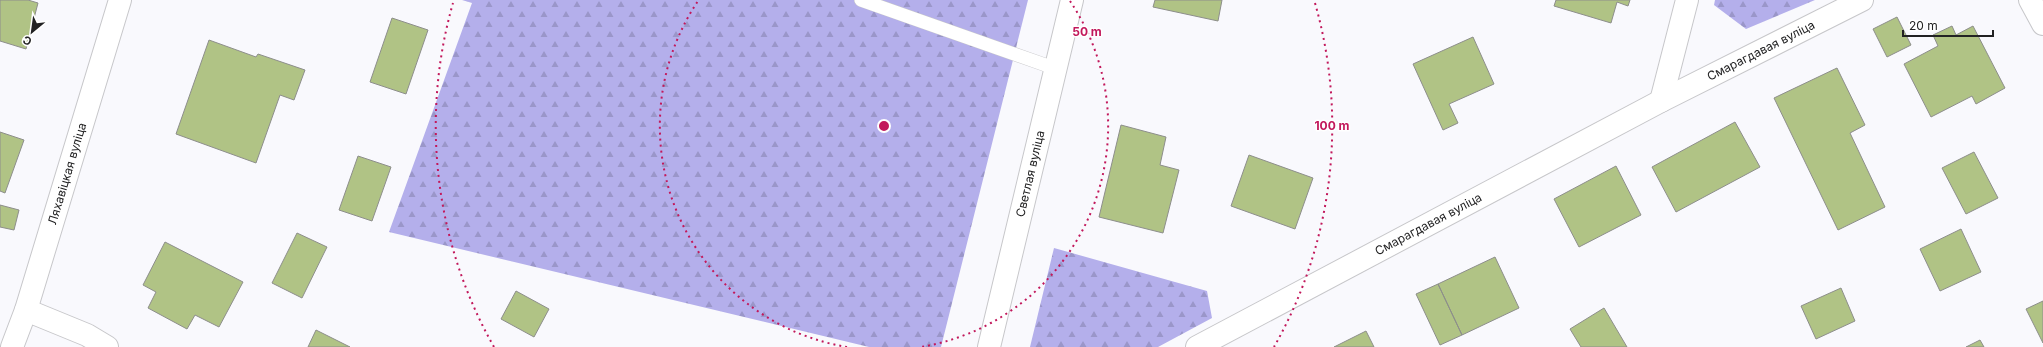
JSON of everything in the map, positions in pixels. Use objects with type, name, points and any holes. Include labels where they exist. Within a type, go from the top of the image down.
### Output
[{"type":"street","name":"Ляхавіцкая вуліца","points":[[12,347],[26,310],[120,0]]},
{"type":"street","name":"Светлая вуліца","points":[[989,347],[1054,68],[1072,0]]},
{"type":"street","points":[[1661,101],[1687,0]]},
{"type":"street","name":"Смарагдавая вуліца","points":[[1197,347],[1661,101],[1862,0]]},
{"type":"street","points":[[2030,0],[2043,24]]},
{"type":"street","points":[[26,310],[87,335],[107,347]]},
{"type":"lane","points":[[861,0],[1054,68]]},
{"type":"green space","points":[[462,0],[1028,0],[941,347],[869,347],[389,232],[472,3]]},
{"type":"green space","points":[[1715,0],[1815,0],[1746,29],[1714,5]]},
{"type":"green space","points":[[1054,248],[1207,291],[1212,318],[1158,347],[1030,347]]},
{"type":"building","points":[[0,0],[28,0],[38,3],[26,49],[0,41]]},
{"type":"building","points":[[1155,0],[1222,0],[1218,21],[1153,7]]},
{"type":"building","points":[[1556,0],[1630,0],[1628,6],[1617,2],[1611,23],[1554,6]]},
{"type":"building","points":[[1897,17],[1911,45],[1887,57],[1873,29]]},
{"type":"building","points":[[392,18],[428,30],[406,94],[370,82]]},
{"type":"building","points":[[1952,26],[1956,35],[1973,26],[2005,88],[1976,104],[1972,96],[1931,117],[1904,64],[1938,46],[1933,35]]},
{"type":"building","points":[[1473,37],[1494,84],[1449,104],[1458,123],[1443,130],[1413,64]]},
{"type":"building","points":[[209,40],[256,57],[258,54],[305,70],[294,100],[280,95],[256,163],[176,134]]},
{"type":"building","points":[[1837,68],[1865,125],[1850,133],[1885,207],[1838,230],[1774,98]]},
{"type":"building","points":[[1735,122],[1760,167],[1676,212],[1652,167]]},
{"type":"building","points":[[1121,125],[1166,137],[1160,165],[1179,170],[1163,233],[1099,217]]},
{"type":"building","points":[[0,132],[24,140],[5,193],[0,191]]},
{"type":"building","points":[[1974,152],[1998,198],[1966,214],[1942,168]]},
{"type":"building","points":[[1249,155],[1313,178],[1295,229],[1231,206]]},
{"type":"building","points":[[358,156],[391,167],[372,221],[339,210]]},
{"type":"building","points":[[1616,166],[1641,215],[1579,247],[1554,199]]},
{"type":"building","points":[[0,205],[19,210],[14,230],[0,227]]},
{"type":"building","points":[[1961,229],[1981,272],[1940,291],[1920,249]]},
{"type":"building","points":[[297,233],[327,247],[302,298],[272,283]]},
{"type":"building","points":[[165,242],[243,282],[219,327],[195,315],[187,329],[148,308],[156,292],[143,285]]},
{"type":"building","points":[[1495,257],[1519,308],[1462,335],[1438,284]]},
{"type":"building","points":[[1438,284],[1462,335],[1440,345],[1416,294]]},
{"type":"building","points":[[1841,288],[1855,321],[1816,339],[1801,306]]},
{"type":"building","points":[[516,291],[549,309],[534,337],[501,319]]},
{"type":"building","points":[[2043,301],[2043,343],[2026,309]]},
{"type":"building","points":[[1604,308],[1627,347],[1581,347],[1570,329]]},
{"type":"building","points":[[316,330],[350,347],[308,347]]},
{"type":"building","points":[[1366,331],[1374,347],[1334,347]]},
{"type":"building","points":[[1980,340],[1984,347],[1966,347]]}]
